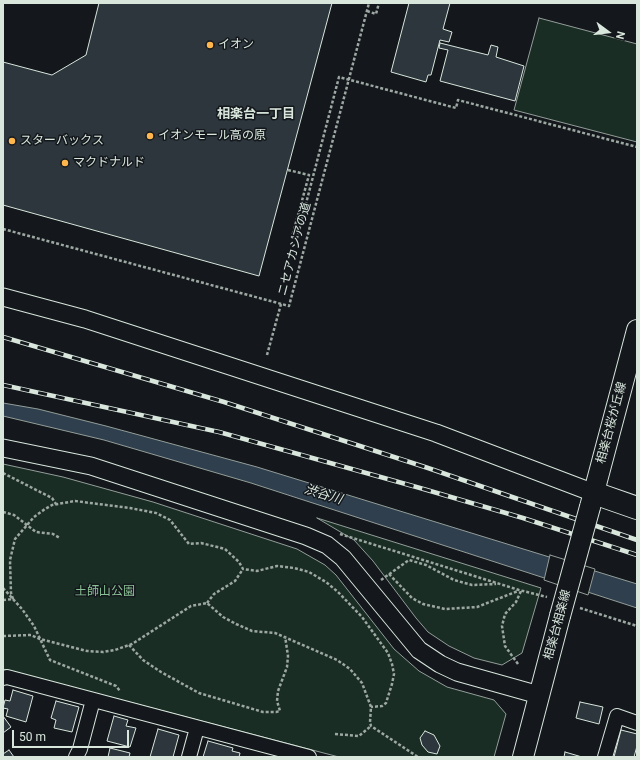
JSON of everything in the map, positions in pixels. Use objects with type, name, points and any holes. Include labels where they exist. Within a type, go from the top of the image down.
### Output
[{"type":"main road","name":"相楽台桜が丘線","points":[[592,500],[637,330]]},
{"type":"main road","points":[[592,500],[637,508]]},
{"type":"main road","name":"相楽台相楽線","points":[[523,757],[538,695],[566,611],[592,500]]},
{"type":"street","points":[[3,297],[85,319],[436,433],[592,500]]},
{"type":"street","points":[[3,448],[91,466],[306,536],[327,545],[343,558],[419,650],[457,672],[538,695]]},
{"type":"street","points":[[3,678],[6,677],[309,757]]},
{"type":"street","points":[[76,757],[80,749],[93,700]]},
{"type":"street","points":[[605,757],[617,716],[637,723]]},
{"type":"street","points":[[189,757],[197,728]]},
{"type":"path","name":"ニセアカシアの道","points":[[3,229],[289,306],[369,3]]},
{"type":"path","points":[[367,11],[376,14],[379,3]]},
{"type":"path","points":[[288,170],[309,175],[292,237],[297,238],[339,77],[456,108],[458,100],[637,147]]},
{"type":"path","points":[[267,355],[281,304]]},
{"type":"path","points":[[3,473],[52,498],[56,504]]},
{"type":"path","points":[[13,599],[11,593],[12,552],[15,539],[27,524],[45,509],[56,504],[75,501],[156,513],[170,520],[189,544],[201,543],[225,549],[239,562],[243,569]]},
{"type":"path","points":[[3,512],[14,515],[36,532],[53,534],[60,538]]},
{"type":"path","points":[[333,532],[498,584],[551,598]]},
{"type":"path","points":[[381,580],[409,560],[426,565],[454,580],[472,584],[498,584]]},
{"type":"path","points":[[243,569],[257,571],[277,566],[309,572],[326,582],[362,617],[388,653],[394,674],[386,703],[382,706],[371,708]]},
{"type":"path","points":[[3,636],[31,635],[40,639],[87,651],[103,652],[115,650],[129,645],[191,606],[207,603],[214,594],[235,582],[243,569]]},
{"type":"path","points":[[390,574],[412,598],[434,608],[445,610],[477,607],[520,590]]},
{"type":"path","points":[[3,588],[34,626],[50,660],[116,686],[120,691],[121,696],[119,707]]},
{"type":"path","points":[[518,664],[510,656],[505,646],[502,626],[505,614],[516,602],[520,590]]},
{"type":"path","points":[[3,600],[13,599]]},
{"type":"path","points":[[207,603],[223,617],[247,629],[252,631],[276,633],[285,636],[337,660],[350,669],[362,683],[371,708],[371,726],[418,757]]},
{"type":"path","points":[[566,611],[637,626]]},
{"type":"path","points":[[129,645],[144,660],[160,672],[199,693],[263,712],[276,712],[280,711],[277,701],[278,691],[286,668],[288,656],[285,636]]},
{"type":"path","points":[[335,734],[359,736],[371,726]]},
{"type":"green space","points":[[539,18],[637,44],[637,142],[514,110]]},
{"type":"green space","name":"土師山公園","points":[[3,464],[63,477],[153,502],[297,549],[325,565],[336,575],[394,649],[419,671],[447,687],[494,700],[506,714],[494,757],[339,757],[3,669]]},
{"type":"green space","points":[[317,518],[541,588],[522,653],[502,665],[474,658],[449,646],[428,632],[373,561],[354,540]]},
{"type":"water","name":"渋谷川","points":[[3,403],[38,409],[106,426],[257,467],[637,584],[637,608],[251,483],[104,440],[3,416]]},
{"type":"pier","points":[[550,555],[595,569],[588,595],[544,580]]},
{"type":"building","name":"イオンモール高の原","points":[[99,3],[332,3],[259,276],[3,205],[3,62],[52,75],[86,55]]},
{"type":"building","points":[[409,3],[450,3],[443,29],[452,32],[449,42],[440,40],[431,75],[428,75],[426,82],[391,72]]},
{"type":"building","points":[[440,43],[488,55],[491,45],[498,47],[496,57],[524,66],[515,101],[440,81],[448,50],[439,48]]},
{"type":"building","points":[[13,690],[33,696],[26,722],[6,716],[8,709],[3,708],[5,700],[10,701]]},
{"type":"building","points":[[56,701],[79,707],[72,732],[54,728],[56,720],[51,718]]},
{"type":"building","points":[[580,702],[603,707],[599,724],[576,718]]},
{"type":"building","points":[[3,716],[11,727],[3,733]]},
{"type":"building","points":[[114,716],[128,720],[126,726],[136,728],[130,747],[107,741]]},
{"type":"building","points":[[158,729],[179,735],[173,757],[150,757]]},
{"type":"building","points":[[621,730],[637,734],[637,746],[634,757],[614,757]]},
{"type":"building","points":[[425,731],[434,735],[440,746],[437,754],[428,752],[422,745],[420,738]]},
{"type":"building","points":[[208,741],[233,748],[232,751],[240,753],[239,757],[203,757]]},
{"type":"building","points":[[110,748],[130,753],[129,757],[108,757]]},
{"type":"building","points":[[9,750],[14,757],[3,757],[3,754]]},
{"type":"building","points":[[565,752],[582,757],[564,757]]},
{"type":"railway","points":[[3,337],[224,402],[428,468],[637,540]]},
{"type":"railway","points":[[3,385],[219,432],[523,518],[637,555]]},
{"type":"place","name":"イオン","points":[[210,45]]},
{"type":"place","name":"イオンモール高の原","points":[[150,136]]},
{"type":"place","name":"スターバックス","points":[[12,141]]},
{"type":"place","name":"マクドナルド","points":[[65,163]]},
{"type":"district","name":"相楽台一丁目","points":[[256,115]]}]
